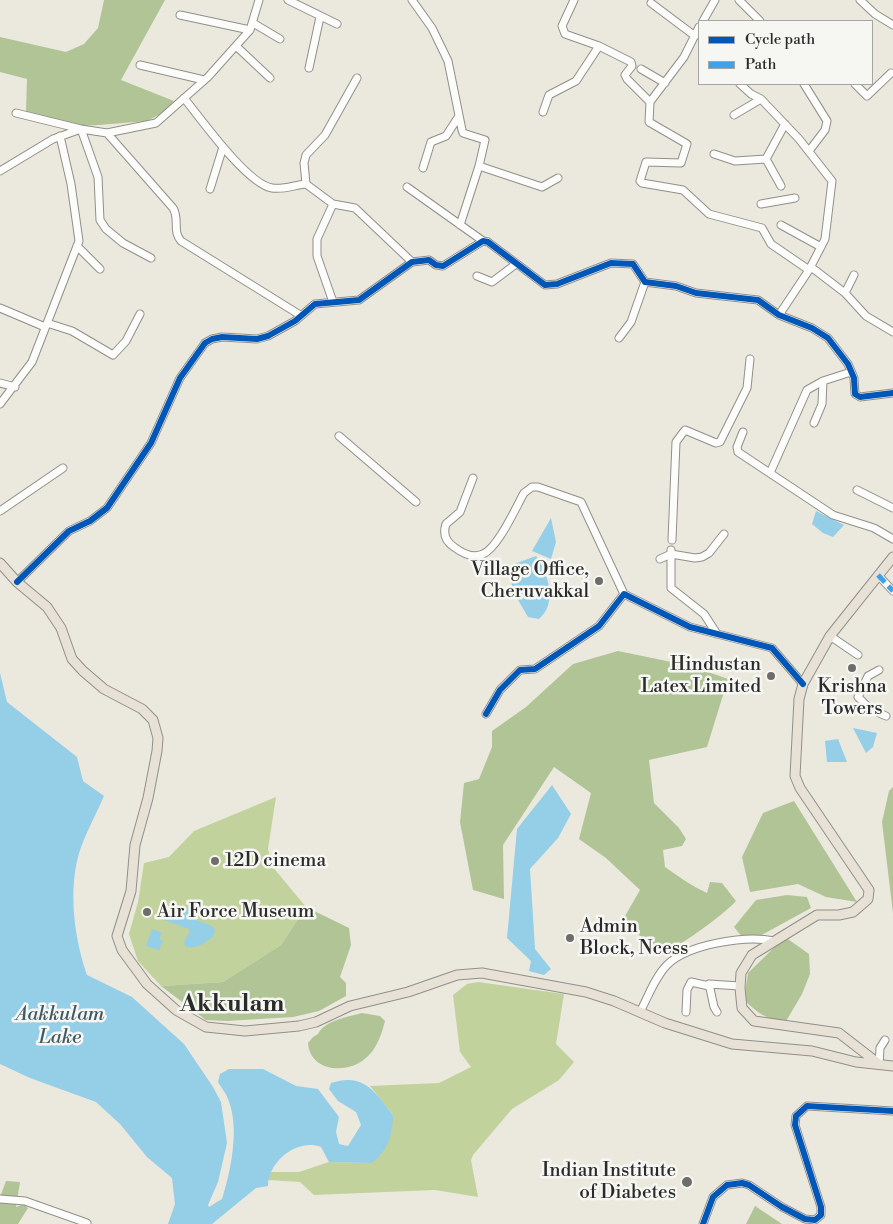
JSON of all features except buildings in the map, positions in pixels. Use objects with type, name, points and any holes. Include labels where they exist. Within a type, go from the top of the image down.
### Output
[{"type":"main road","points":[[879,1064],[839,1032],[754,1021],[742,1008],[740,986],[741,973],[752,955],[816,915],[838,915],[853,912],[868,900],[869,890],[800,788],[795,776],[798,699],[803,684],[830,636],[893,557]]},
{"type":"main road","points":[[0,563],[17,582],[47,607],[60,628],[72,659],[83,671],[104,690],[142,709],[153,720],[158,738],[157,751],[148,798],[135,845],[131,891],[117,936],[122,950],[147,984],[176,1010],[206,1027],[228,1031],[300,1026],[316,1022],[350,1006],[408,992],[468,972],[586,992],[665,1023],[732,1044],[812,1051],[856,1062],[893,1066]]},
{"type":"street","points":[[16,113],[107,133],[156,123],[204,80],[236,46],[251,27],[259,0]]},
{"type":"street","points":[[288,0],[337,24]]},
{"type":"street","points":[[412,0],[432,28],[448,61],[464,133],[477,135],[485,140],[479,166],[460,225]]},
{"type":"street","points":[[574,0],[562,26],[565,34],[599,46],[631,62],[632,66],[625,75],[650,102]]},
{"type":"street","points":[[704,20],[715,0]]},
{"type":"street","points":[[739,0],[759,20]]},
{"type":"street","points":[[860,0],[892,24]]},
{"type":"street","points":[[651,3],[696,40],[650,102],[649,122],[687,144],[681,163],[646,162],[640,181],[642,183],[683,190],[709,214],[762,228],[770,244],[845,293],[866,316],[893,332]]},
{"type":"street","points":[[180,15],[251,27],[280,39]]},
{"type":"street","points":[[892,24],[893,15]]},
{"type":"street","points":[[309,68],[320,17]]},
{"type":"street","points":[[236,46],[270,78]]},
{"type":"street","points":[[543,112],[549,95],[576,82],[599,46]]},
{"type":"street","points":[[140,65],[204,80]]},
{"type":"street","points":[[642,69],[665,83]]},
{"type":"street","points":[[856,85],[867,96],[892,72]]},
{"type":"street","points":[[306,184],[304,163],[306,155],[326,135],[357,78]]},
{"type":"street","points":[[741,85],[751,94],[762,99],[809,151],[832,181],[825,239],[810,269],[779,315]]},
{"type":"street","points":[[805,85],[827,121],[825,130],[809,151]]},
{"type":"street","points":[[184,98],[223,147],[256,182],[279,189],[306,184],[333,204],[355,208],[412,262]]},
{"type":"street","points":[[734,116],[762,99]]},
{"type":"street","points":[[423,168],[431,142],[446,136],[459,116]]},
{"type":"street","points":[[766,159],[785,124]]},
{"type":"street","points":[[0,171],[60,136],[82,129]]},
{"type":"street","points":[[82,129],[98,176],[100,220],[106,229],[123,243],[151,258]]},
{"type":"street","points":[[107,133],[173,208],[176,215],[176,233],[181,241],[300,315]]},
{"type":"street","points":[[0,404],[32,362],[79,241],[71,184],[60,136]]},
{"type":"street","points":[[210,189],[223,147]]},
{"type":"street","points":[[714,154],[735,161],[766,159]]},
{"type":"street","points":[[766,159],[781,186]]},
{"type":"street","points":[[479,166],[542,187],[558,178]]},
{"type":"street","points":[[406,187],[483,241],[488,242],[545,285],[557,284],[617,263],[633,264],[645,282],[676,286],[696,292],[758,300],[779,315],[812,328],[828,338],[851,372],[855,394],[860,397],[893,393]]},
{"type":"street","points":[[761,204],[795,198]]},
{"type":"street","points":[[333,204],[317,239],[317,256],[333,302]]},
{"type":"street","points":[[781,225],[821,247]]},
{"type":"street","points":[[17,582],[69,531],[90,521],[107,508],[151,442],[180,378],[204,343],[222,337],[258,339],[287,325],[315,304],[358,300],[412,262],[429,260],[436,266],[443,266],[483,241]]},
{"type":"street","points":[[77,246],[100,269]]},
{"type":"street","points":[[478,276],[492,282],[516,264]]},
{"type":"street","points":[[845,293],[854,275]]},
{"type":"street","points":[[620,338],[631,322],[645,282]]},
{"type":"street","points":[[0,308],[46,325],[72,331],[113,355],[126,341],[140,314]]},
{"type":"street","points":[[672,540],[676,442],[685,430],[716,443],[720,442],[747,388],[750,359]]},
{"type":"street","points":[[770,473],[803,394],[810,387],[823,381],[851,372]]},
{"type":"street","points":[[814,423],[822,404],[823,381]]},
{"type":"street","points":[[0,383],[14,387]]},
{"type":"street","points":[[743,432],[737,450],[834,515],[874,528],[893,539]]},
{"type":"street","points":[[339,436],[416,502]]},
{"type":"street","points":[[0,511],[63,468]]},
{"type":"street","points":[[473,478],[460,512],[446,524],[444,534],[451,546],[462,553],[472,555],[484,554],[493,546],[524,493],[532,487],[538,487],[581,502],[624,594],[690,627],[772,648],[803,684]]},
{"type":"street","points":[[857,490],[893,508]]},
{"type":"street","points":[[671,552],[695,558],[702,557],[709,553],[724,534]]},
{"type":"street","points":[[671,552],[671,588],[704,614],[717,634]]},
{"type":"street","points":[[660,560],[671,552]]},
{"type":"street","points":[[878,575],[893,591]]},
{"type":"street","points":[[486,714],[500,690],[520,670],[535,669],[599,626],[624,594]]},
{"type":"street","points":[[830,636],[858,655]]},
{"type":"street","points":[[879,670],[868,676],[858,697],[870,709],[886,716]]},
{"type":"street","points":[[640,1012],[661,972],[677,957],[730,941],[758,938],[774,941]]},
{"type":"street","points":[[686,1012],[687,990],[692,982],[710,986],[709,984],[740,986]]},
{"type":"street","points":[[710,986],[714,1007],[717,1012]]},
{"type":"street","points":[[879,1064],[880,1048],[885,1040]]},
{"type":"street","points":[[703,1224],[713,1197],[728,1186],[742,1183],[749,1184],[782,1207],[805,1219],[815,1220],[820,1215],[821,1207],[795,1125],[796,1116],[807,1106],[893,1111]]},
{"type":"street","points":[[0,1199],[25,1201],[87,1223]]},
{"type":"green space","points":[[104,0],[165,0],[121,80],[174,101],[164,112],[147,121],[99,125],[78,126],[26,112],[27,79],[0,72],[0,37],[66,52],[84,44],[98,28]]},
{"type":"green space","points":[[618,651],[691,666],[728,679],[707,747],[649,760],[654,803],[679,828],[686,839],[682,846],[663,850],[665,867],[707,893],[710,882],[722,883],[736,901],[700,931],[662,953],[654,948],[651,943],[621,923],[640,890],[606,858],[579,839],[591,793],[554,767],[503,845],[504,899],[473,890],[460,822],[464,783],[479,779],[492,747],[492,731],[526,707],[573,664]]},
{"type":"green space","points":[[893,787],[893,913],[882,822],[889,791]]},
{"type":"green space","points":[[276,797],[268,849],[272,866],[306,907],[281,945],[223,982],[161,986],[138,961],[129,934],[138,902],[144,863],[169,857],[194,831]]},
{"type":"green space","points":[[794,801],[857,902],[826,897],[798,884],[750,892],[742,857],[763,813]]},
{"type":"green space","points":[[787,895],[807,897],[811,908],[747,943],[734,927],[756,900]]},
{"type":"green space","points":[[306,907],[349,928],[351,945],[340,977],[346,983],[346,996],[319,1011],[293,1017],[227,1021],[206,1020],[161,986],[223,982],[281,945]]},
{"type":"green space","points":[[785,937],[809,954],[810,974],[802,994],[785,1023],[762,1015],[744,999],[748,973]]},
{"type":"green space","points":[[478,982],[564,994],[556,1044],[574,1062],[559,1080],[512,1109],[473,1155],[471,1160],[478,1197],[435,1190],[314,1195],[300,1182],[268,1180],[269,1172],[299,1172],[329,1162],[372,1163],[393,1115],[370,1086],[439,1083],[471,1067],[460,1052],[453,995],[467,984]]},
{"type":"green space","points":[[362,1013],[380,1016],[385,1021],[377,1045],[371,1053],[360,1062],[342,1068],[332,1068],[316,1060],[310,1053],[308,1043],[313,1037],[331,1022]]},
{"type":"green space","points":[[6,1181],[20,1182],[16,1207],[24,1204],[28,1208],[18,1224],[0,1224],[0,1197]]},
{"type":"green space","points":[[755,1206],[782,1224],[746,1224]]},
{"type":"water","points":[[816,511],[844,525],[833,537],[823,533],[812,524]]},
{"type":"water","points":[[551,518],[556,542],[551,559],[532,551]]},
{"type":"water","points":[[536,556],[547,579],[550,597],[545,612],[539,619],[528,617],[514,592],[511,579],[514,564]]},
{"type":"water","name":"Aakkulam Lake","points":[[0,673],[7,702],[77,757],[83,781],[104,796],[89,828],[77,861],[73,904],[79,948],[87,975],[132,997],[184,1044],[221,1102],[227,1143],[218,1182],[208,1205],[209,1207],[222,1199],[233,1149],[232,1110],[218,1082],[220,1074],[229,1069],[263,1069],[296,1086],[318,1089],[339,1117],[336,1132],[339,1144],[348,1146],[361,1125],[356,1112],[338,1101],[329,1089],[331,1083],[352,1080],[368,1086],[393,1115],[392,1129],[386,1147],[372,1163],[329,1162],[321,1147],[303,1146],[294,1149],[278,1161],[269,1177],[268,1186],[256,1188],[212,1224],[168,1224],[175,1204],[172,1178],[147,1157],[120,1124],[96,1102],[30,1078],[0,1064]]},
{"type":"water","points":[[853,728],[877,733],[873,747],[866,753]]},
{"type":"water","points":[[838,739],[847,762],[827,762],[825,741]]},
{"type":"water","points":[[552,785],[571,814],[558,838],[530,869],[535,949],[551,969],[544,975],[529,971],[531,961],[507,938],[517,829]]},
{"type":"water","points":[[191,899],[195,901],[188,917],[212,926],[215,930],[213,937],[200,945],[189,947],[185,946],[184,942],[189,929],[158,918],[163,908],[184,915]]},
{"type":"water","points":[[152,929],[162,933],[159,939],[163,941],[159,950],[146,946]]},
{"type":"marked path","points":[[878,575],[893,591]]},
{"type":"cycle path","points":[[17,582],[69,531],[90,521],[107,508],[151,443],[180,378],[205,343],[222,337],[257,339],[268,336],[295,321],[315,304],[359,300],[412,262],[429,260],[436,265],[443,266],[483,241],[488,242],[545,285],[557,284],[611,263],[633,264],[645,282],[676,286],[696,293],[758,300],[779,315],[812,328],[828,338],[848,364],[854,378],[855,394],[860,397],[893,393]]},
{"type":"cycle path","points":[[486,714],[500,690],[520,670],[535,669],[599,626],[624,594],[690,627],[772,648],[803,684]]},
{"type":"cycle path","points":[[703,1224],[713,1197],[727,1185],[742,1183],[749,1185],[782,1207],[805,1219],[815,1220],[821,1215],[821,1207],[795,1125],[796,1116],[807,1106],[893,1111]]},
{"type":"place","name":"Village Office, Cheruvakkal","points":[[599,581]]},
{"type":"place","name":"Krishna Towers","points":[[852,668]]},
{"type":"place","name":"Hindustan Latex Limited","points":[[771,676]]},
{"type":"place","name":"12D cinema","points":[[215,861]]},
{"type":"place","name":"Air Force Museum","points":[[147,912]]},
{"type":"place","name":"Admin Block, Ncess","points":[[570,938]]},
{"type":"place","name":"Indian Institute of Diabetes","points":[[687,1182]]},
{"type":"district","name":"Akkulam","points":[[232,1005]]}]
